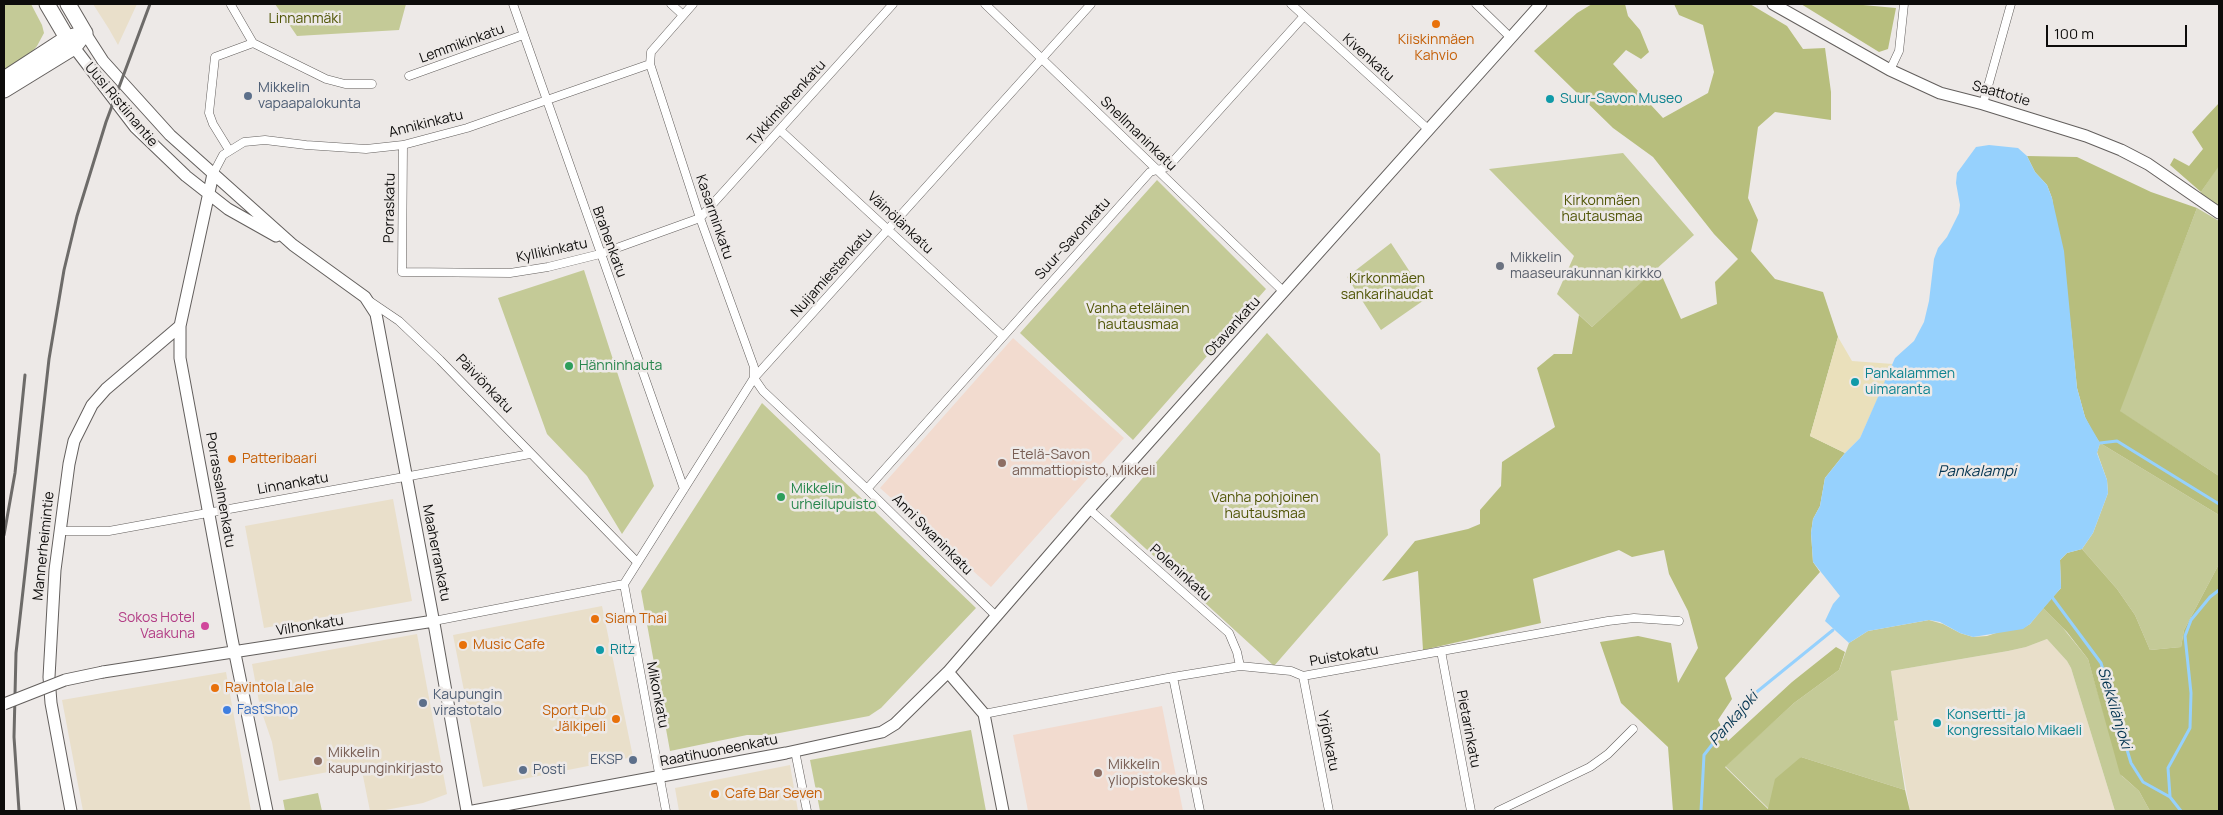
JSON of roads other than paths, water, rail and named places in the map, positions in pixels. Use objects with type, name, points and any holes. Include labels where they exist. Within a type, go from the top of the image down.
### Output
[{"type":"highway","name":"Uusi Ristiinantie","points":[[47,4],[70,42]]},
{"type":"highway","name":"Uusi Ristiinantie","points":[[68,4],[85,33]]},
{"type":"highway","points":[[4,78],[85,33]]},
{"type":"highway","points":[[4,90],[70,42]]},
{"type":"main road","name":"Otavankatu","points":[[948,672],[1089,509],[1542,4]]},
{"type":"main road","name":"Saattotie","points":[[1773,4],[1890,70],[1940,93],[1983,104],[2086,136],[2121,150],[2148,164],[2219,213]]},
{"type":"main road","name":"Uusi Ristiinantie","points":[[85,33],[103,61],[165,129],[213,174]]},
{"type":"main road","name":"Uusi Ristiinantie","points":[[70,42],[135,127],[208,195]]},
{"type":"main road","name":"Porrassalmenkatu","points":[[213,174],[180,326],[181,364],[234,653],[267,811]]},
{"type":"main road","name":"Päiviönkatu","points":[[213,174],[293,245],[370,302]]},
{"type":"main road","name":"Päiviönkatu","points":[[208,195],[228,209],[293,245]]},
{"type":"main road","name":"Maaherrankatu","points":[[370,302],[376,314],[434,621],[467,811]]},
{"type":"main road","name":"Mannerheimintie","points":[[71,811],[51,703],[49,677],[55,570],[69,464],[74,441],[82,421],[92,405],[106,390],[180,326]]},
{"type":"main road","name":"Vilhonkatu","points":[[4,704],[66,680],[103,672],[434,621]]},
{"type":"main road","name":"Raatihuoneenkatu","points":[[473,811],[660,778],[882,732],[895,724],[948,672]]},
{"type":"main road","points":[[948,672],[984,714],[1003,811]]},
{"type":"street","name":"Brahenkatu","points":[[513,4],[684,489]]},
{"type":"street","points":[[671,4],[683,15]]},
{"type":"street","points":[[650,64],[651,52],[694,4]]},
{"type":"street","name":"Tykkimiehenkatu","points":[[700,218],[893,4]]},
{"type":"street","name":"Snellmaninkatu","points":[[985,4],[1284,292]]},
{"type":"street","name":"Nuijamiestenkatu","points":[[624,584],[754,378],[1091,4]]},
{"type":"street","name":"Kivenkatu","points":[[1290,4],[1429,130]]},
{"type":"street","points":[[1476,4],[1510,38]]},
{"type":"street","points":[[1890,70],[1900,51],[1904,4]]},
{"type":"street","points":[[1983,104],[2012,4]]},
{"type":"street","points":[[231,5],[253,43],[326,79],[345,84],[372,84]]},
{"type":"street","name":"Suur-Savonkatu","points":[[867,489],[1150,172],[1168,167],[1304,16]]},
{"type":"street","name":"Lemmikinkatu","points":[[409,76],[523,35]]},
{"type":"street","points":[[213,174],[219,162],[230,150],[213,124],[209,113],[215,57],[253,43]]},
{"type":"street","name":"Annikinkatu","points":[[230,150],[244,142],[264,140],[306,146],[366,149],[403,145],[467,128],[546,102],[650,64]]},
{"type":"street","name":"Kasarminkatu","points":[[650,64],[700,218],[754,368],[754,378]]},
{"type":"street","name":"Väinölänkatu","points":[[780,130],[1003,336]]},
{"type":"street","name":"Porraskatu","points":[[402,272],[403,145]]},
{"type":"street","name":"Kyllikinkatu","points":[[402,272],[510,273],[548,267],[600,254],[700,218]]},
{"type":"street","name":"Päiviönkatu","points":[[370,302],[399,321],[433,353],[637,562]]},
{"type":"street","name":"Anni Swaninkatu","points":[[754,378],[763,391],[867,489],[996,616]]},
{"type":"street","name":"Linnankatu","points":[[60,531],[109,531],[530,454]]},
{"type":"street","name":"Poleninkatu","points":[[1089,509],[1229,633],[1237,652],[1240,666]]},
{"type":"street","name":"Vilhonkatu","points":[[434,621],[624,584]]},
{"type":"street","name":"Mikonkatu","points":[[624,584],[666,811]]},
{"type":"street","name":"Puistokatu","points":[[984,714],[1173,677],[1240,666],[1291,671],[1303,676],[1634,618],[1679,622]]},
{"type":"street","name":"Pietarinkatu","points":[[1441,651],[1471,811]]},
{"type":"street","name":"Yrjönkatu","points":[[1303,676],[1328,811]]},
{"type":"street","points":[[1173,677],[1200,811]]},
{"type":"street","points":[[1498,811],[1590,767],[1608,754],[1633,729]]},
{"type":"street","points":[[795,751],[807,811]]},
{"type":"water","name":"Pankalampi","points":[[1989,145],[2018,148],[2027,156],[2035,172],[2047,185],[2052,198],[2064,251],[2077,388],[2085,417],[2100,443],[2097,453],[2107,480],[2108,493],[2093,533],[2082,549],[2067,553],[2060,560],[2061,588],[2030,624],[2023,629],[1973,637],[1960,633],[1940,622],[1929,620],[1868,631],[1849,643],[1825,621],[1833,604],[1840,596],[1813,562],[1811,533],[1813,519],[1820,506],[1825,478],[1860,438],[1895,358],[1914,341],[1924,322],[1929,301],[1934,259],[1938,248],[1947,237],[1959,213],[1957,173],[1976,147]]},
{"type":"waterway","points":[[2100,443],[2117,441],[2219,504]]},
{"type":"waterway","points":[[2170,796],[2168,768],[2190,728],[2191,693],[2185,636],[2191,620],[2210,597],[2219,590]]},
{"type":"waterway","name":"Siekkilänjoki","points":[[2052,597],[2101,663],[2131,763],[2143,782],[2170,797],[2181,811]]},
{"type":"waterway","name":"Pankajoki","points":[[1701,811],[1704,755],[1748,699],[1833,630]]},
{"type":"railway","points":[[19,811],[14,737],[16,653],[49,359],[64,270],[77,216],[106,122],[150,4]]},
{"type":"railway","points":[[4,535],[15,473],[25,375]]},
{"type":"place","name":"Kiiskinmäen Kahvio","points":[[1436,24]]},
{"type":"place","name":"Mikkelin vapaapalokunta","points":[[248,96]]},
{"type":"place","name":"Suur-Savon Museo","points":[[1550,99]]},
{"type":"place","name":"Mikkelin maaseurakunnan kirkko","points":[[1500,266]]},
{"type":"place","name":"Hänninhauta","points":[[569,366]]},
{"type":"place","name":"Pankalammen uimaranta","points":[[1855,382]]},
{"type":"place","name":"Patteribaari","points":[[232,459]]},
{"type":"place","name":"Etelä-Savon ammattiopisto, Mikkeli","points":[[1002,463]]},
{"type":"place","name":"Mikkelin urheilupuisto","points":[[781,497]]},
{"type":"place","name":"Siam Thai","points":[[595,619]]},
{"type":"place","name":"Sokos Hotel Vaakuna","points":[[205,626]]},
{"type":"place","name":"Music Cafe","points":[[463,645]]},
{"type":"place","name":"Ritz","points":[[600,650]]},
{"type":"place","name":"Ravintola Lale","points":[[215,688]]},
{"type":"place","name":"Kaupungin virastotalo","points":[[423,703]]},
{"type":"place","name":"FastShop","points":[[227,710]]},
{"type":"place","name":"Sport Pub Jälkipeli","points":[[616,719]]},
{"type":"place","name":"Konsertti- ja kongressitalo Mikaeli","points":[[1937,723]]},
{"type":"place","name":"EKSP","points":[[633,760]]},
{"type":"place","name":"Mikkelin kaupunginkirjasto","points":[[318,761]]},
{"type":"place","name":"Posti","points":[[523,770]]},
{"type":"place","name":"Mikkelin yliopistokeskus","points":[[1098,773]]},
{"type":"place","name":"Cafe Bar Seven","points":[[715,794]]},
{"type":"park label","name":"Linnanmäki","points":[[305,19]]},
{"type":"park label","name":"Kirkonmäen hautausmaa","points":[[1602,210]]},
{"type":"park label","name":"Kirkonmäen sankarihaudat","points":[[1387,288]]},
{"type":"park label","name":"Vanha eteläinen hautausmaa","points":[[1138,318]]},
{"type":"park label","name":"Vanha pohjoinen hautausmaa","points":[[1265,506]]}]
